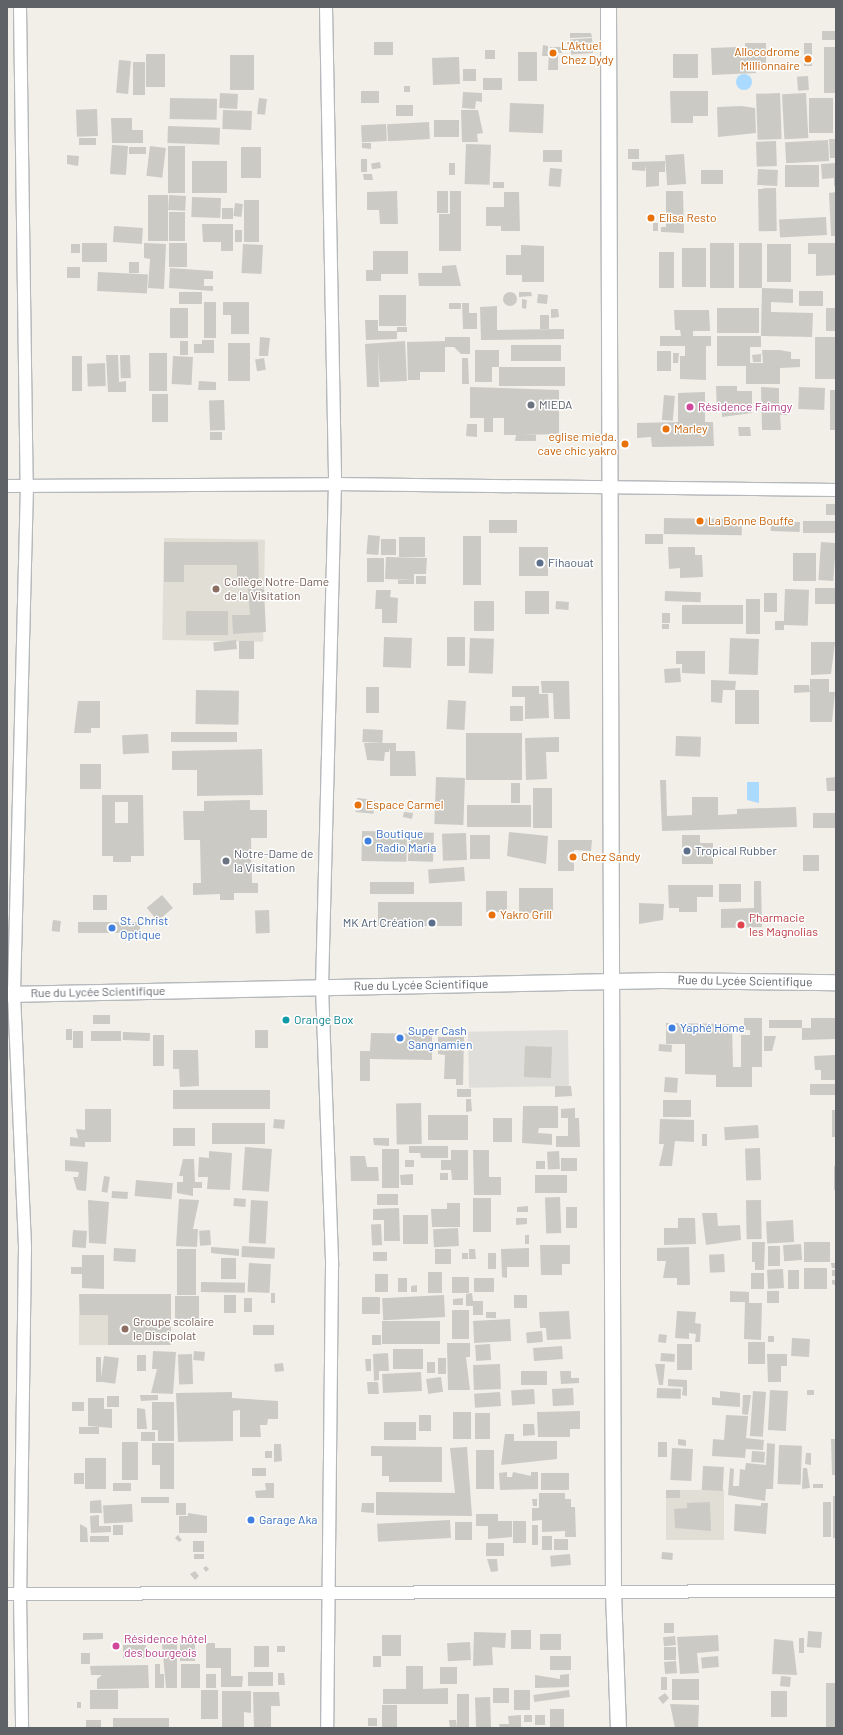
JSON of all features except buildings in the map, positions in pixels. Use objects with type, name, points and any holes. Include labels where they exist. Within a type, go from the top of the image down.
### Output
[{"type":"street","points":[[20,7],[26,486],[10,994],[25,1247],[20,1594],[22,1728]]},
{"type":"street","points":[[326,7],[335,484],[322,986],[332,1266],[326,1593],[328,1728]]},
{"type":"street","points":[[608,7],[613,981],[613,1592],[618,1728]]},
{"type":"street","points":[[7,486],[335,484],[610,490],[836,490]]},
{"type":"street","name":"Rue du Lycée Scientifique","points":[[10,994],[322,986],[613,981],[836,982]]},
{"type":"street","points":[[7,1594],[836,1591]]},
{"type":"shaded area","name":"Collège Notre-Dame de la Visitation","points":[[164,538],[265,540],[263,642],[162,640]]},
{"type":"shaded area","points":[[568,1030],[569,1086],[469,1088],[468,1032]]},
{"type":"shaded area","name":"Groupe scolaire le Discipolat","points":[[79,1294],[171,1294],[171,1345],[79,1345]]},
{"type":"shaded area","points":[[666,1490],[724,1490],[724,1540],[666,1540]]},
{"type":"water","points":[[744,74],[751,79],[752,82],[747,89],[744,90],[737,85],[736,82],[741,75]]},
{"type":"water","points":[[747,782],[759,782],[759,803],[747,800]]},
{"type":"place","name":"L'Aktuel Chez Dydy","points":[[553,53]]},
{"type":"place","name":"Allocodrome Millionnaire","points":[[808,59]]},
{"type":"place","name":"Elisa Resto","points":[[651,218]]},
{"type":"place","name":"MIEDA","points":[[531,405]]},
{"type":"place","name":"Résidence Faimgy","points":[[690,407]]},
{"type":"place","name":"Marley","points":[[666,429]]},
{"type":"place","name":"eglise mieda. cave chic yakro","points":[[625,444]]},
{"type":"place","name":"La Bonne Bouffe","points":[[700,521]]},
{"type":"place","name":"Fihaouat","points":[[540,563]]},
{"type":"place","name":"Collège Notre-Dame de la Visitation","points":[[216,589]]},
{"type":"place","name":"Espace Carmel","points":[[358,805]]},
{"type":"place","name":"Boutique Radio Maria","points":[[368,841]]},
{"type":"place","name":"Tropical Rubber","points":[[687,851]]},
{"type":"place","name":"Chez Sandy","points":[[573,857]]},
{"type":"place","name":"Notre-Dame de la Visitation","points":[[226,861]]},
{"type":"place","name":"Yakro Grill","points":[[492,915]]},
{"type":"place","name":"MK Art Création","points":[[432,923]]},
{"type":"place","name":"Pharmacie les Magnolias","points":[[741,925]]},
{"type":"place","name":"St. Christ Optique","points":[[112,928]]},
{"type":"place","name":"Orange Box","points":[[286,1020]]},
{"type":"place","name":"Yaphé Home","points":[[672,1028]]},
{"type":"place","name":"Super Cash Sangnamien","points":[[400,1038]]},
{"type":"place","name":"Groupe scolaire le Discipolat","points":[[125,1329]]},
{"type":"place","name":"Garage Aka","points":[[251,1520]]},
{"type":"place","name":"Résidence hôtel des bourgeois","points":[[116,1646]]}]
